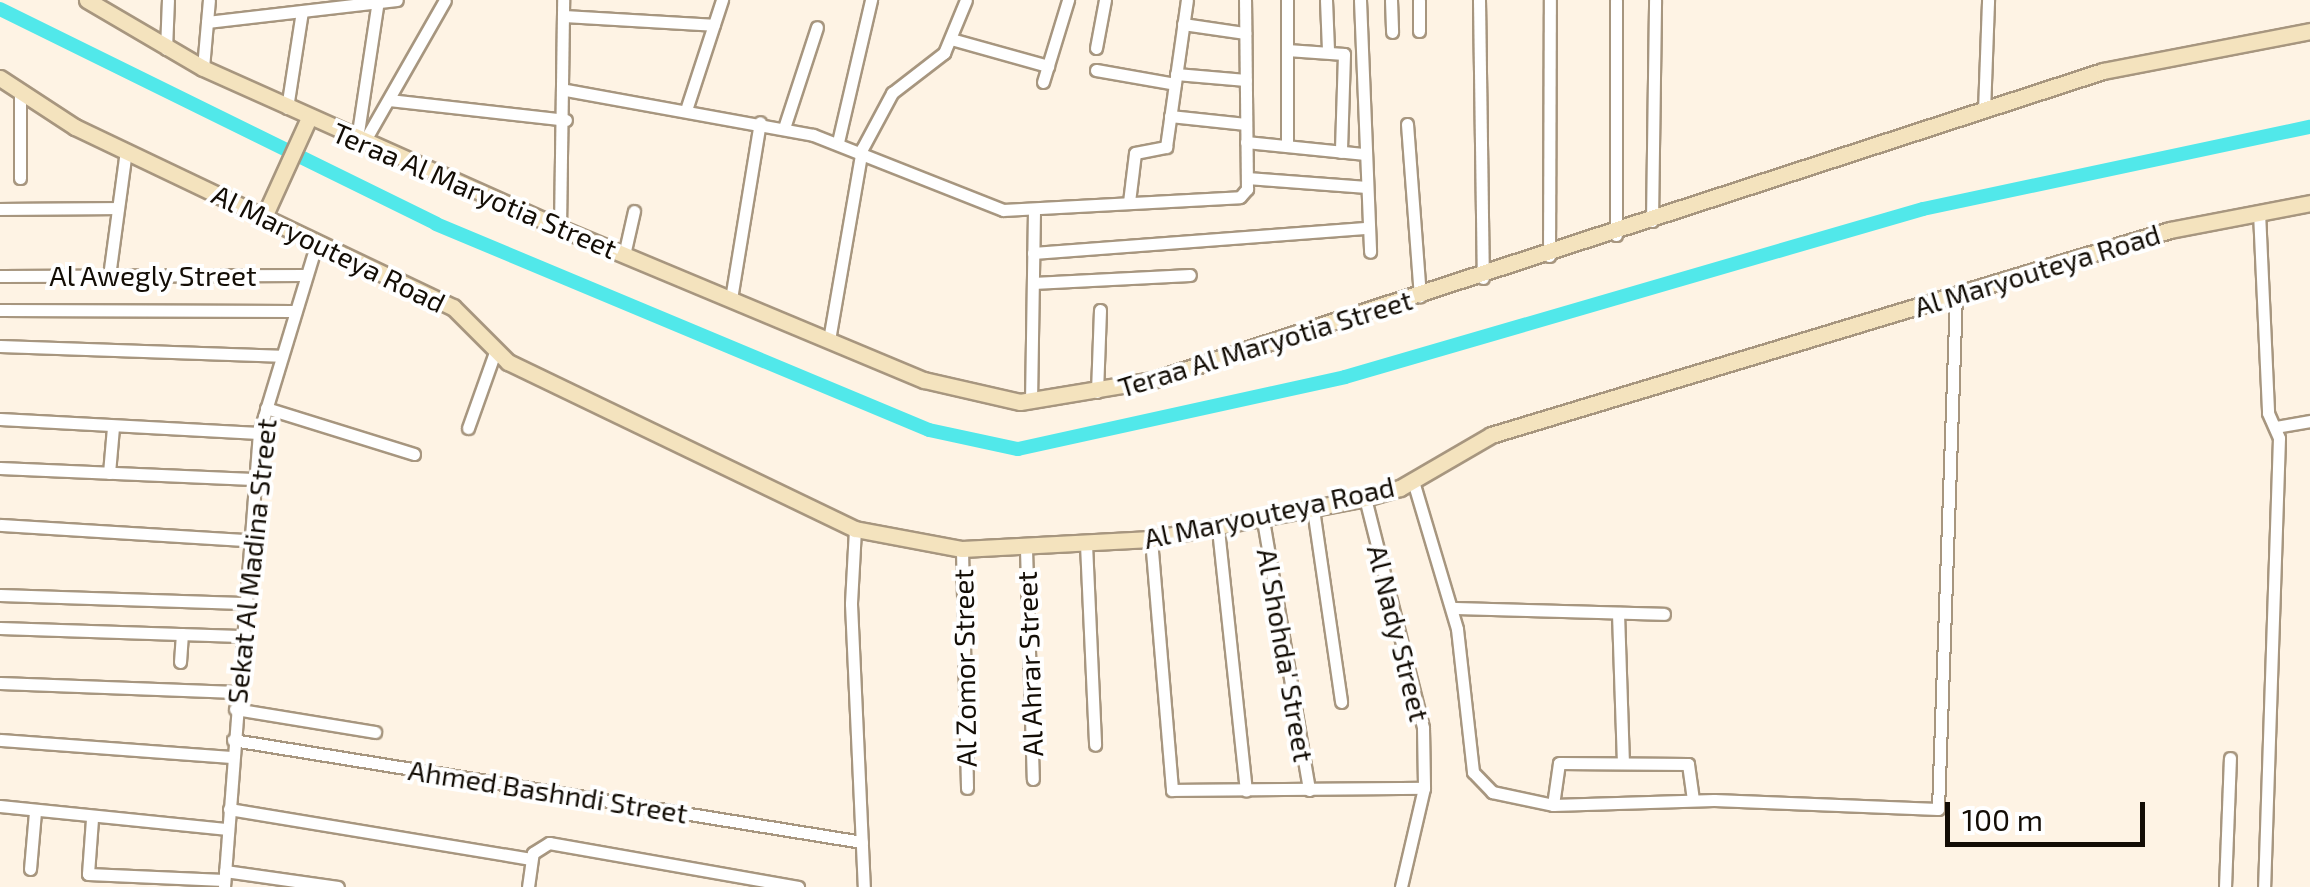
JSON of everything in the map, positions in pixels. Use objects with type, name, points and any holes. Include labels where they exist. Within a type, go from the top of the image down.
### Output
[{"type":"street","points":[[166,49],[168,0]]},
{"type":"street","points":[[202,68],[209,0]]},
{"type":"street","points":[[207,22],[397,0]]},
{"type":"street","points":[[360,140],[389,100],[445,0]]},
{"type":"street","points":[[560,228],[566,120],[563,0]]},
{"type":"street","points":[[687,107],[722,0]]},
{"type":"street","points":[[838,142],[871,0]]},
{"type":"street","points":[[829,340],[862,149],[892,93],[938,60],[966,0]]},
{"type":"street","points":[[1043,82],[1068,0]]},
{"type":"street","points":[[1096,48],[1105,0]]},
{"type":"street","points":[[1130,202],[1135,153],[1164,150],[1187,0]]},
{"type":"street","points":[[566,90],[687,107],[838,142],[862,149],[969,202],[1034,210],[1245,195],[1245,0]]},
{"type":"street","points":[[1287,146],[1288,0]]},
{"type":"street","points":[[1326,0],[1328,50]]},
{"type":"street","points":[[1360,0],[1370,252]]},
{"type":"street","points":[[1391,0],[1392,32]]},
{"type":"street","points":[[1419,0],[1419,31]]},
{"type":"street","points":[[1479,0],[1482,278]]},
{"type":"street","points":[[1549,256],[1550,0]]},
{"type":"street","points":[[1616,0],[1616,235]]},
{"type":"street","points":[[1652,224],[1654,0]]},
{"type":"street","points":[[1984,112],[1988,0]]},
{"type":"street","points":[[360,140],[378,1]]},
{"type":"street","name":"Teraa Al Maryotia Street","points":[[93,2],[166,49],[287,108],[306,125],[360,140],[560,228],[958,392],[1031,402],[1097,392],[1482,278],[2126,64],[2310,32]]},
{"type":"street","points":[[287,108],[302,11]]},
{"type":"street","points":[[564,16],[714,24]]},
{"type":"street","points":[[1184,24],[1246,33]]},
{"type":"street","points":[[784,128],[817,27]]},
{"type":"street","points":[[951,39],[1048,66]]},
{"type":"street","points":[[1287,50],[1328,50],[1344,57],[1341,152]]},
{"type":"street","points":[[1096,70],[1176,79],[1246,80]]},
{"type":"street","name":"Al Maryouteya Road","points":[[0,78],[126,151],[452,307],[495,352],[855,528],[962,549],[1026,549],[1151,540],[1364,498],[1407,484],[1492,434],[2170,230],[2310,203]]},
{"type":"street","points":[[20,93],[20,178]]},
{"type":"street","points":[[389,100],[566,120]]},
{"type":"street","points":[[1170,116],[1246,124]]},
{"type":"street","points":[[731,299],[760,122]]},
{"type":"street","points":[[1407,124],[1420,297]]},
{"type":"street","points":[[264,217],[306,125]]},
{"type":"street","points":[[1246,142],[1366,154]]},
{"type":"street","points":[[109,276],[126,151]]},
{"type":"street","points":[[1247,178],[1367,187]]},
{"type":"street","points":[[0,209],[118,208]]},
{"type":"street","points":[[1031,402],[1034,210]]},
{"type":"street","points":[[624,254],[634,211]]},
{"type":"street","points":[[2259,212],[2268,413],[2276,427],[2264,887]]},
{"type":"street","points":[[1033,253],[1368,228]]},
{"type":"street","name":"Sekat Al Madina Street","points":[[224,879],[242,603],[259,432],[316,242]]},
{"type":"street","name":"Al Awegly Street","points":[[0,276],[306,274]]},
{"type":"street","points":[[1033,282],[1190,274]]},
{"type":"street","points":[[1407,484],[1452,608],[1473,772],[1492,792],[1552,805],[1693,800],[1941,804],[1956,294]]},
{"type":"street","points":[[0,310],[294,311]]},
{"type":"street","points":[[1097,392],[1100,310]]},
{"type":"street","points":[[0,346],[280,356]]},
{"type":"street","points":[[468,428],[495,352]]},
{"type":"street","points":[[266,408],[414,454]]},
{"type":"street","points":[[0,419],[259,432]]},
{"type":"street","points":[[2276,427],[2310,421]]},
{"type":"street","points":[[109,473],[113,427]]},
{"type":"street","points":[[0,468],[253,479]]},
{"type":"street","name":"Al Nady Street","points":[[1364,498],[1423,728],[1424,788],[1400,887]]},
{"type":"street","points":[[1313,509],[1341,702]]},
{"type":"street","name":"Al Shohda' Street","points":[[1263,520],[1309,790]]},
{"type":"street","points":[[0,525],[248,540]]},
{"type":"street","points":[[855,528],[851,604],[864,887]]},
{"type":"street","points":[[1218,529],[1246,791]]},
{"type":"street","points":[[1151,540],[1169,784],[1178,792],[1424,788]]},
{"type":"street","points":[[1086,544],[1095,745]]},
{"type":"street","name":"Al Zomor Street","points":[[962,549],[966,788]]},
{"type":"street","name":"Al Ahrar Street","points":[[1026,549],[1033,779]]},
{"type":"street","points":[[0,595],[242,603]]},
{"type":"street","points":[[1452,608],[1664,614]]},
{"type":"street","points":[[1618,613],[1623,764]]},
{"type":"street","points":[[0,628],[240,636]]},
{"type":"street","points":[[180,662],[182,634]]},
{"type":"street","points":[[0,683],[236,692]]},
{"type":"street","points":[[235,709],[374,732]]},
{"type":"street","points":[[0,740],[232,757]]},
{"type":"street","name":"Ahmed Bashndi Street","points":[[233,740],[862,842]]},
{"type":"street","points":[[2225,887],[2230,758]]},
{"type":"street","points":[[1552,805],[1556,763],[1690,765],[1693,800]]},
{"type":"street","points":[[0,806],[92,819],[228,829]]},
{"type":"street","points":[[229,809],[531,859]]},
{"type":"street","points":[[30,869],[35,812]]},
{"type":"street","points":[[92,819],[86,871],[338,887]]},
{"type":"street","points":[[528,887],[531,859],[549,843],[798,887]]},
{"type":"waterway","points":[[0,9],[436,224],[929,430],[1018,449],[1345,377],[1923,209],[2310,127]]}]
